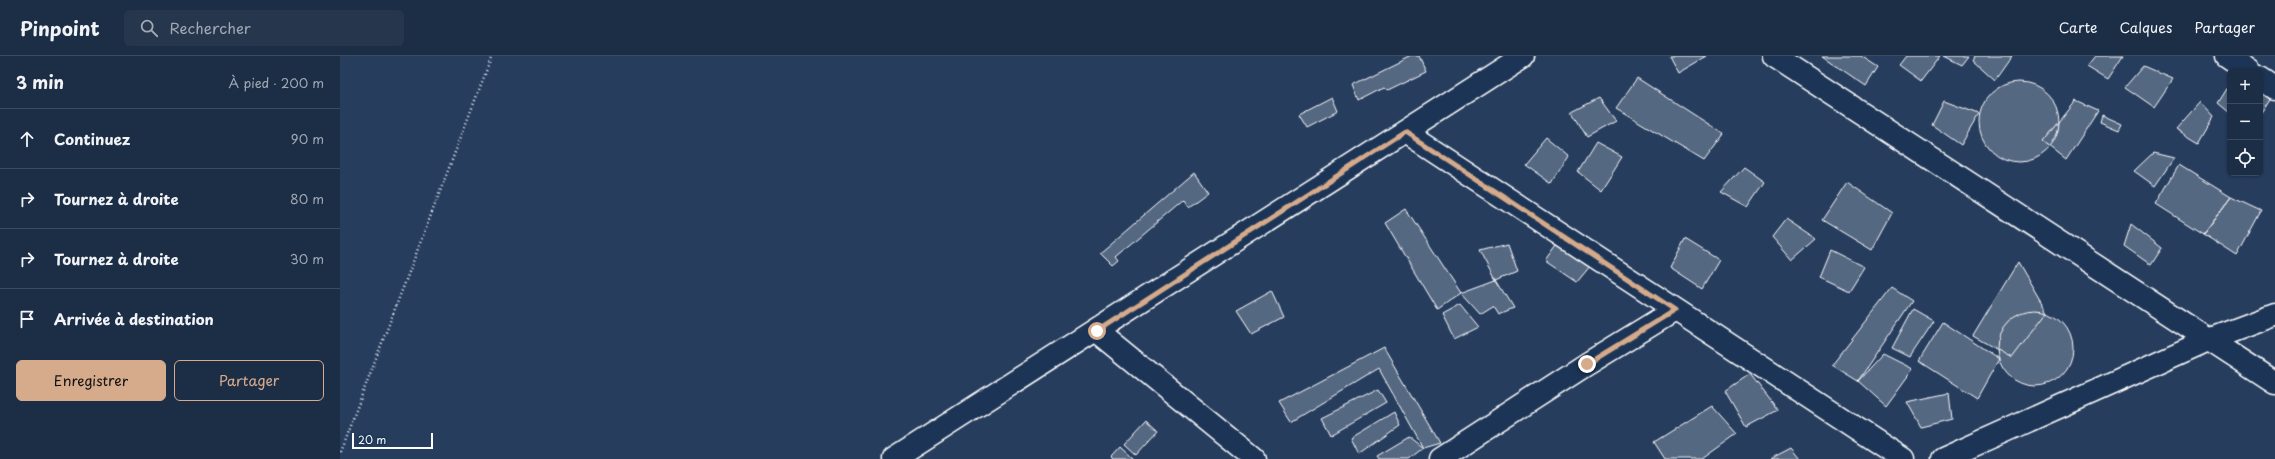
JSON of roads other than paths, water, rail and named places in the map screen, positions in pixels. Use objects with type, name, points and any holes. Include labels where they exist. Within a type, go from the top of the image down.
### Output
[{"type":"street","points":[[894,459],[1097,331],[1523,56]]},
{"type":"street","points":[[1774,56],[2275,384]]},
{"type":"street","points":[[2227,56],[2245,68]]},
{"type":"street","points":[[2263,80],[2275,88]]},
{"type":"street","points":[[1405,132],[1903,459]]},
{"type":"street","points":[[1440,459],[1587,364],[1675,310]]},
{"type":"street","points":[[1943,459],[2208,340],[2275,315]]},
{"type":"street","points":[[1097,331],[1254,459]]}]
